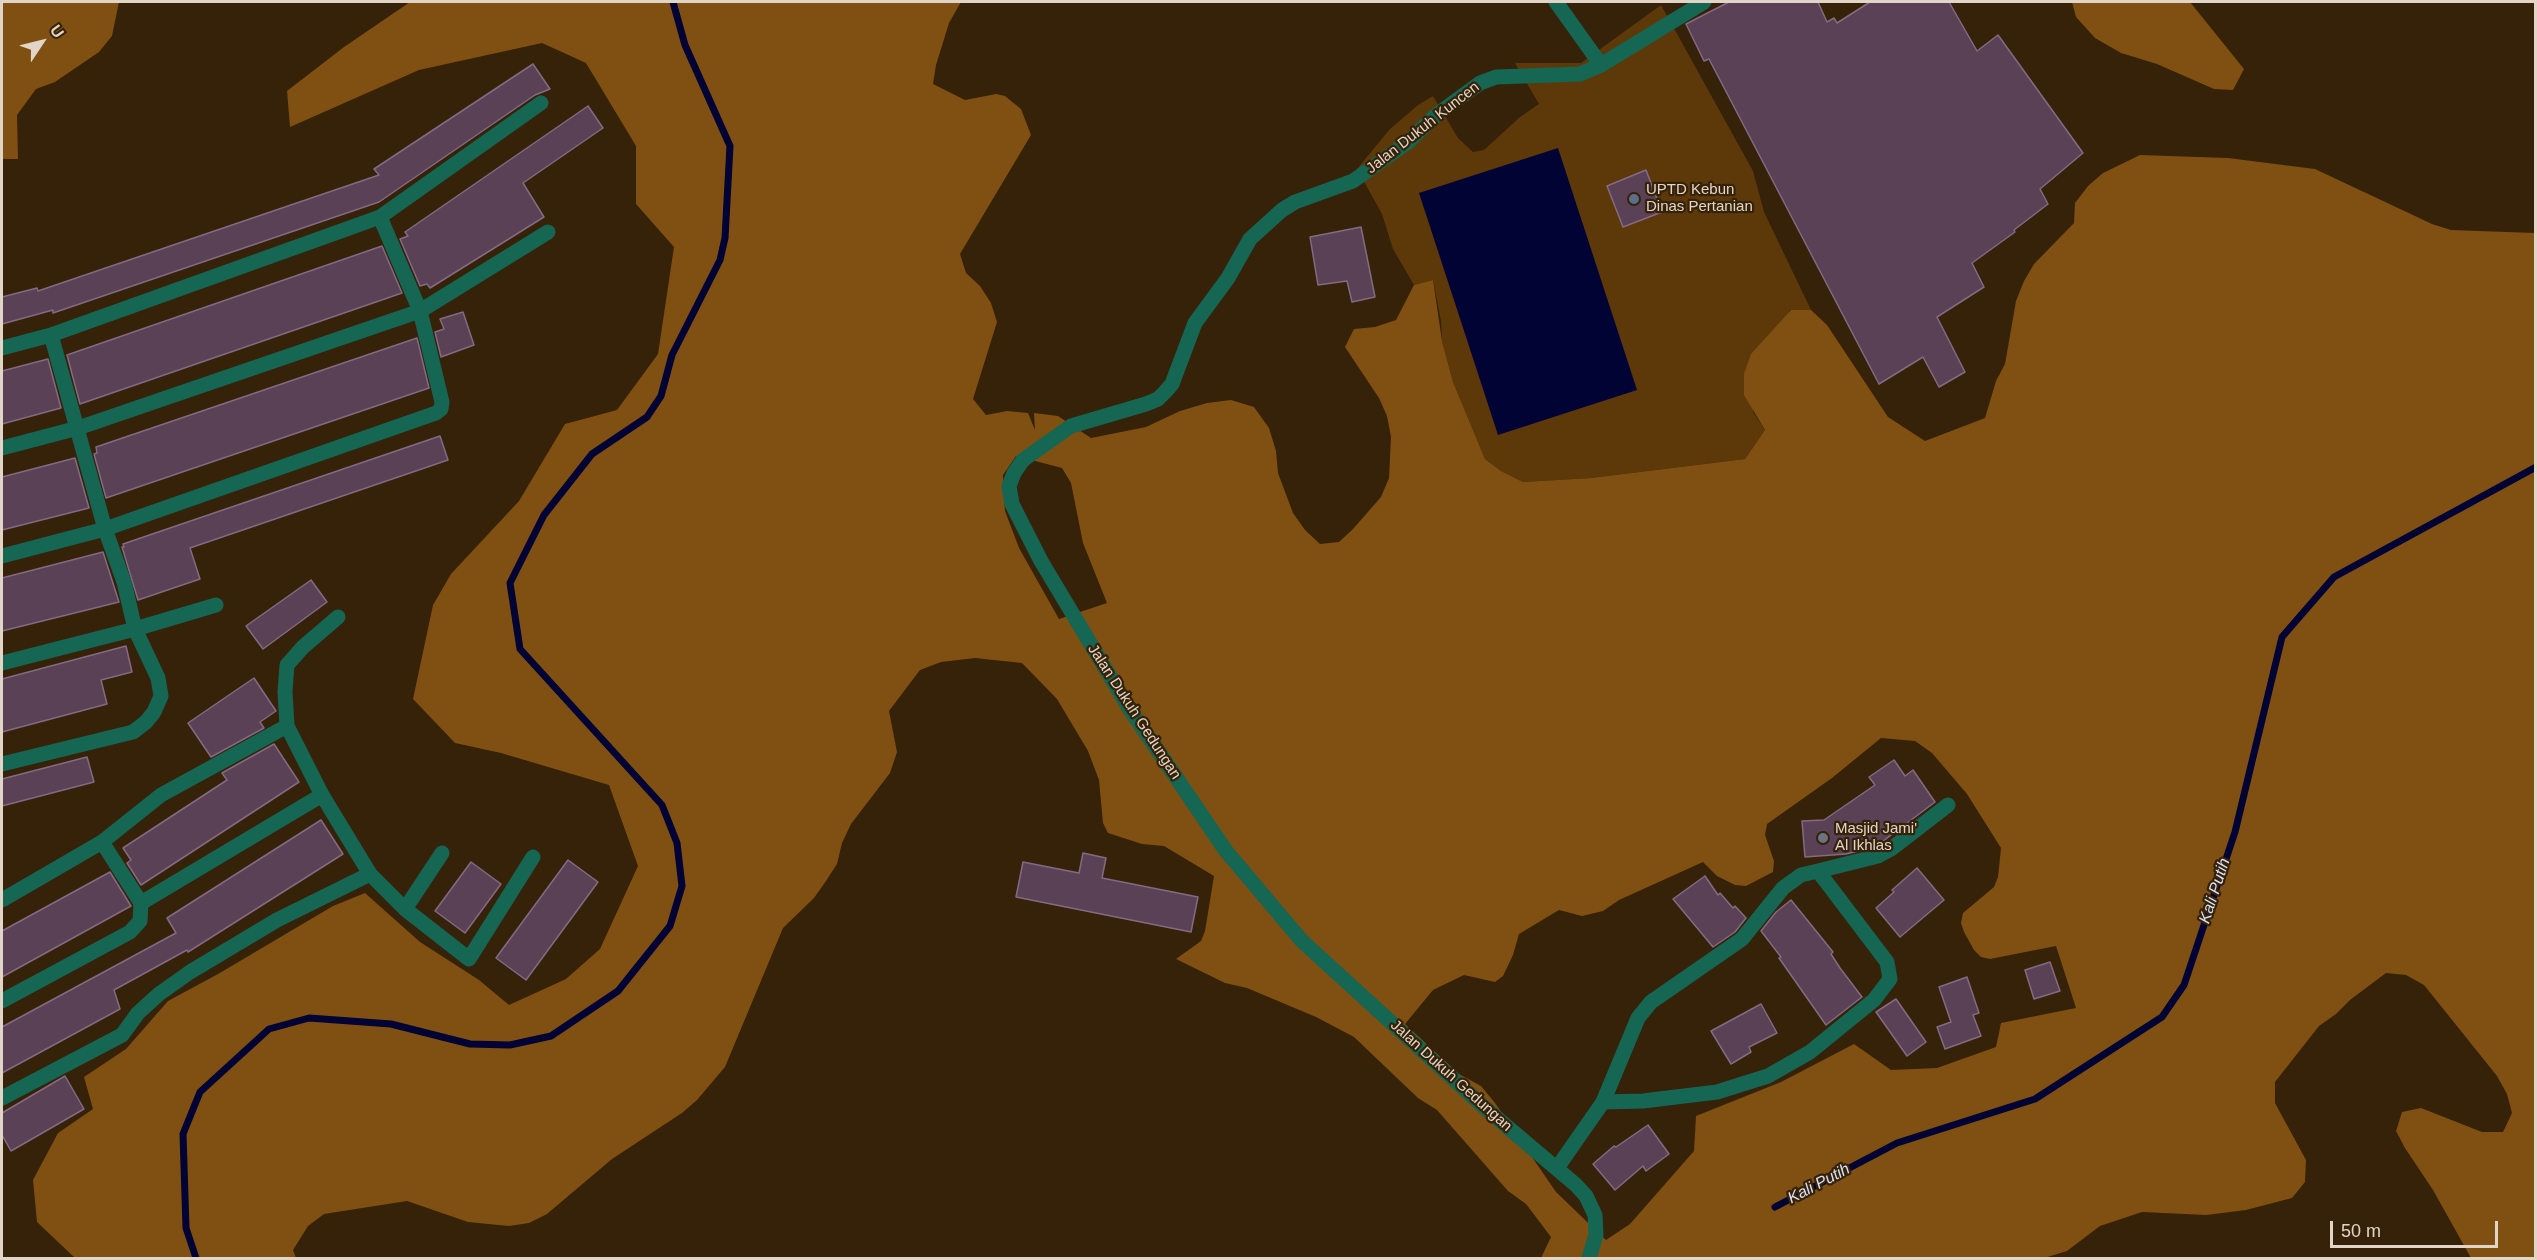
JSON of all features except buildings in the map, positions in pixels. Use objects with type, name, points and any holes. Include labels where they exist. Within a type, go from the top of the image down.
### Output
[{"type":"street","points":[[1556,2],[1601,65]]},
{"type":"street","name":"Jalan Dukuh Kuncen","points":[[1250,239],[1268,221],[1295,202],[1353,181],[1408,142],[1436,116],[1480,82],[1496,77],[1580,74],[1601,65],[1704,2]]},
{"type":"street","points":[[2,348],[51,335],[380,217],[541,103]]},
{"type":"street","points":[[2,556],[105,529],[436,413],[441,409],[442,402],[420,311],[380,217]]},
{"type":"street","points":[[2,448],[78,428],[420,311],[548,232]]},
{"type":"street","name":"Jalan Dukuh Gedungan","points":[[1250,239],[1228,278],[1195,323],[1172,384],[1165,392],[1158,399],[1146,404],[1071,426],[1042,445],[1023,460],[1014,472],[1009,486],[1012,504],[1041,561],[1129,708],[1226,851],[1302,941],[1485,1108],[1557,1168],[1586,1196],[1595,1215],[1596,1234],[1589,1258]]},
{"type":"street","points":[[2,764],[133,732],[154,712],[161,696],[158,678],[135,629],[124,582],[105,529],[51,335]]},
{"type":"street","points":[[2,663],[216,606]]},
{"type":"street","points":[[338,617],[303,647],[287,665],[285,692],[287,726],[322,795],[370,874],[405,909],[469,959],[533,857]]},
{"type":"street","points":[[2,900],[102,842],[160,795],[287,726]]},
{"type":"street","points":[[141,903],[322,795]]},
{"type":"street","points":[[1557,1168],[1603,1102],[1638,1018],[1651,1002],[1742,939],[1783,888],[1801,875],[1878,856],[1891,849],[1948,805]]},
{"type":"street","points":[[2,1001],[130,932],[140,921],[141,903],[102,842]]},
{"type":"street","points":[[405,909],[441,853]]},
{"type":"street","points":[[1603,1102],[1643,1101],[1718,1092],[1768,1076],[1810,1052],[1875,1000],[1890,979],[1887,962],[1818,871]]},
{"type":"street","points":[[2,1098],[122,1035],[138,1013],[159,994],[190,972],[277,920],[370,874]]},
{"type":"shaded area","points":[[2,2],[119,2],[112,36],[99,52],[55,82],[36,89],[17,115],[18,159],[2,159]]},
{"type":"shaded area","points":[[410,2],[961,2],[949,23],[936,65],[933,84],[965,100],[996,94],[1005,96],[1021,109],[1031,135],[960,254],[966,273],[980,286],[991,303],[997,322],[973,399],[986,415],[1007,411],[1028,413],[1035,430],[1034,413],[1058,416],[1091,438],[1146,427],[1180,411],[1207,403],[1231,400],[1254,407],[1269,428],[1276,451],[1278,473],[1293,513],[1305,530],[1320,544],[1339,542],[1353,529],[1381,497],[1389,478],[1391,437],[1387,416],[1379,398],[1345,347],[1354,329],[1375,327],[1396,320],[1414,285],[1433,280],[1442,341],[1453,382],[1485,459],[1501,471],[1523,482],[1591,478],[1745,459],[1765,430],[1744,395],[1744,374],[1751,354],[1791,310],[1811,310],[1827,325],[1888,417],[1925,441],[1985,418],[1996,381],[2005,364],[2016,301],[2034,264],[2074,223],[2075,203],[2088,186],[2103,173],[2140,155],[2228,158],[2315,169],[2432,224],[2451,230],[2535,233],[2535,1258],[2471,1258],[2433,1190],[2396,1131],[2402,1112],[2421,1108],[2482,1132],[2503,1132],[2512,1113],[2507,1094],[2497,1076],[2424,985],[2406,975],[2386,973],[2319,1026],[2275,1082],[2275,1103],[2306,1160],[2305,1182],[2292,1198],[2246,1210],[2206,1215],[2142,1212],[2100,1226],[2067,1251],[2044,1258],[1541,1258],[1551,1237],[1526,1204],[1508,1191],[1437,1110],[1418,1098],[1354,1037],[1316,1017],[1247,988],[1225,983],[1176,959],[1201,941],[1205,931],[1214,876],[1164,846],[1142,844],[1108,833],[1103,823],[1099,780],[1088,751],[1057,699],[1022,663],[975,658],[941,662],[920,670],[889,711],[897,752],[890,773],[851,824],[842,843],[837,864],[826,881],[814,898],[783,928],[725,1067],[697,1100],[682,1113],[612,1159],[547,1214],[529,1223],[509,1226],[468,1222],[407,1201],[324,1214],[308,1226],[293,1250],[296,1258],[75,1258],[37,1222],[33,1180],[58,1133],[93,1109],[84,1077],[126,1049],[168,1001],[333,906],[365,893],[420,942],[479,980],[509,1005],[566,979],[600,949],[638,866],[609,785],[501,753],[455,743],[413,699],[433,605],[451,574],[519,501],[565,424],[617,410],[658,354],[674,247],[636,204],[636,146],[586,63],[542,43],[419,70],[290,127],[287,91],[344,47]],"holes":[[[1016,456],[1062,468],[1071,483],[1083,543],[1107,603],[1059,619],[1019,548],[1005,511],[1003,475]],[[1881,738],[1915,741],[1932,753],[1967,794],[2001,848],[1998,877],[1994,887],[1963,913],[1961,923],[1974,950],[1981,957],[1990,959],[2056,946],[2076,1008],[2001,1023],[1996,1047],[1937,1068],[1891,1070],[1854,1044],[1781,1082],[1696,1116],[1694,1151],[1630,1224],[1606,1240],[1556,1192],[1481,1086],[1459,1074],[1405,1024],[1433,990],[1464,975],[1495,982],[1503,976],[1513,955],[1519,934],[1559,910],[1582,916],[1603,911],[1619,900],[1703,862],[1717,876],[1735,885],[1746,886],[1773,872],[1774,861],[1765,835],[1767,824],[1832,778]]]},
{"type":"shaded area","points":[[2072,2],[2190,2],[2244,69],[2233,90],[2214,89],[2157,64],[2121,53],[2095,38],[2076,17]]},
{"type":"shaded area","points":[[1661,5],[1753,171],[1764,212],[1811,310],[1790,310],[1753,412],[1765,430],[1745,459],[1591,478],[1523,482],[1501,471],[1485,459],[1453,382],[1442,341],[1441,321],[1433,280],[1414,285],[1393,249],[1382,214],[1357,169],[1390,129],[1418,105],[1433,96],[1458,138],[1473,152],[1484,150],[1520,117],[1539,104],[1515,63],[1581,63]]},
{"type":"shaded area","points":[[1558,148],[1637,390],[1498,435],[1419,193]]},
{"type":"waterway","points":[[196,1258],[186,1228],[183,1134],[200,1092],[269,1029],[309,1018],[391,1024],[470,1044],[510,1045],[551,1036],[618,991],[670,926],[682,886],[677,843],[662,805],[520,649],[510,583],[544,515],[592,454],[647,417],[661,396],[672,355],[720,260],[725,238],[730,146],[685,45],[673,2]]},
{"type":"waterway","name":"Kali Putih","points":[[1775,1207],[1897,1143],[2035,1099],[2162,1017],[2184,985],[2235,832],[2282,637],[2334,577],[2536,467]]},
{"type":"place","name":"UPTD Kebun Dinas Pertanian","points":[[1634,199]]},
{"type":"place","name":"Masjid Jami' Al Ikhlas","points":[[1823,838]]}]
